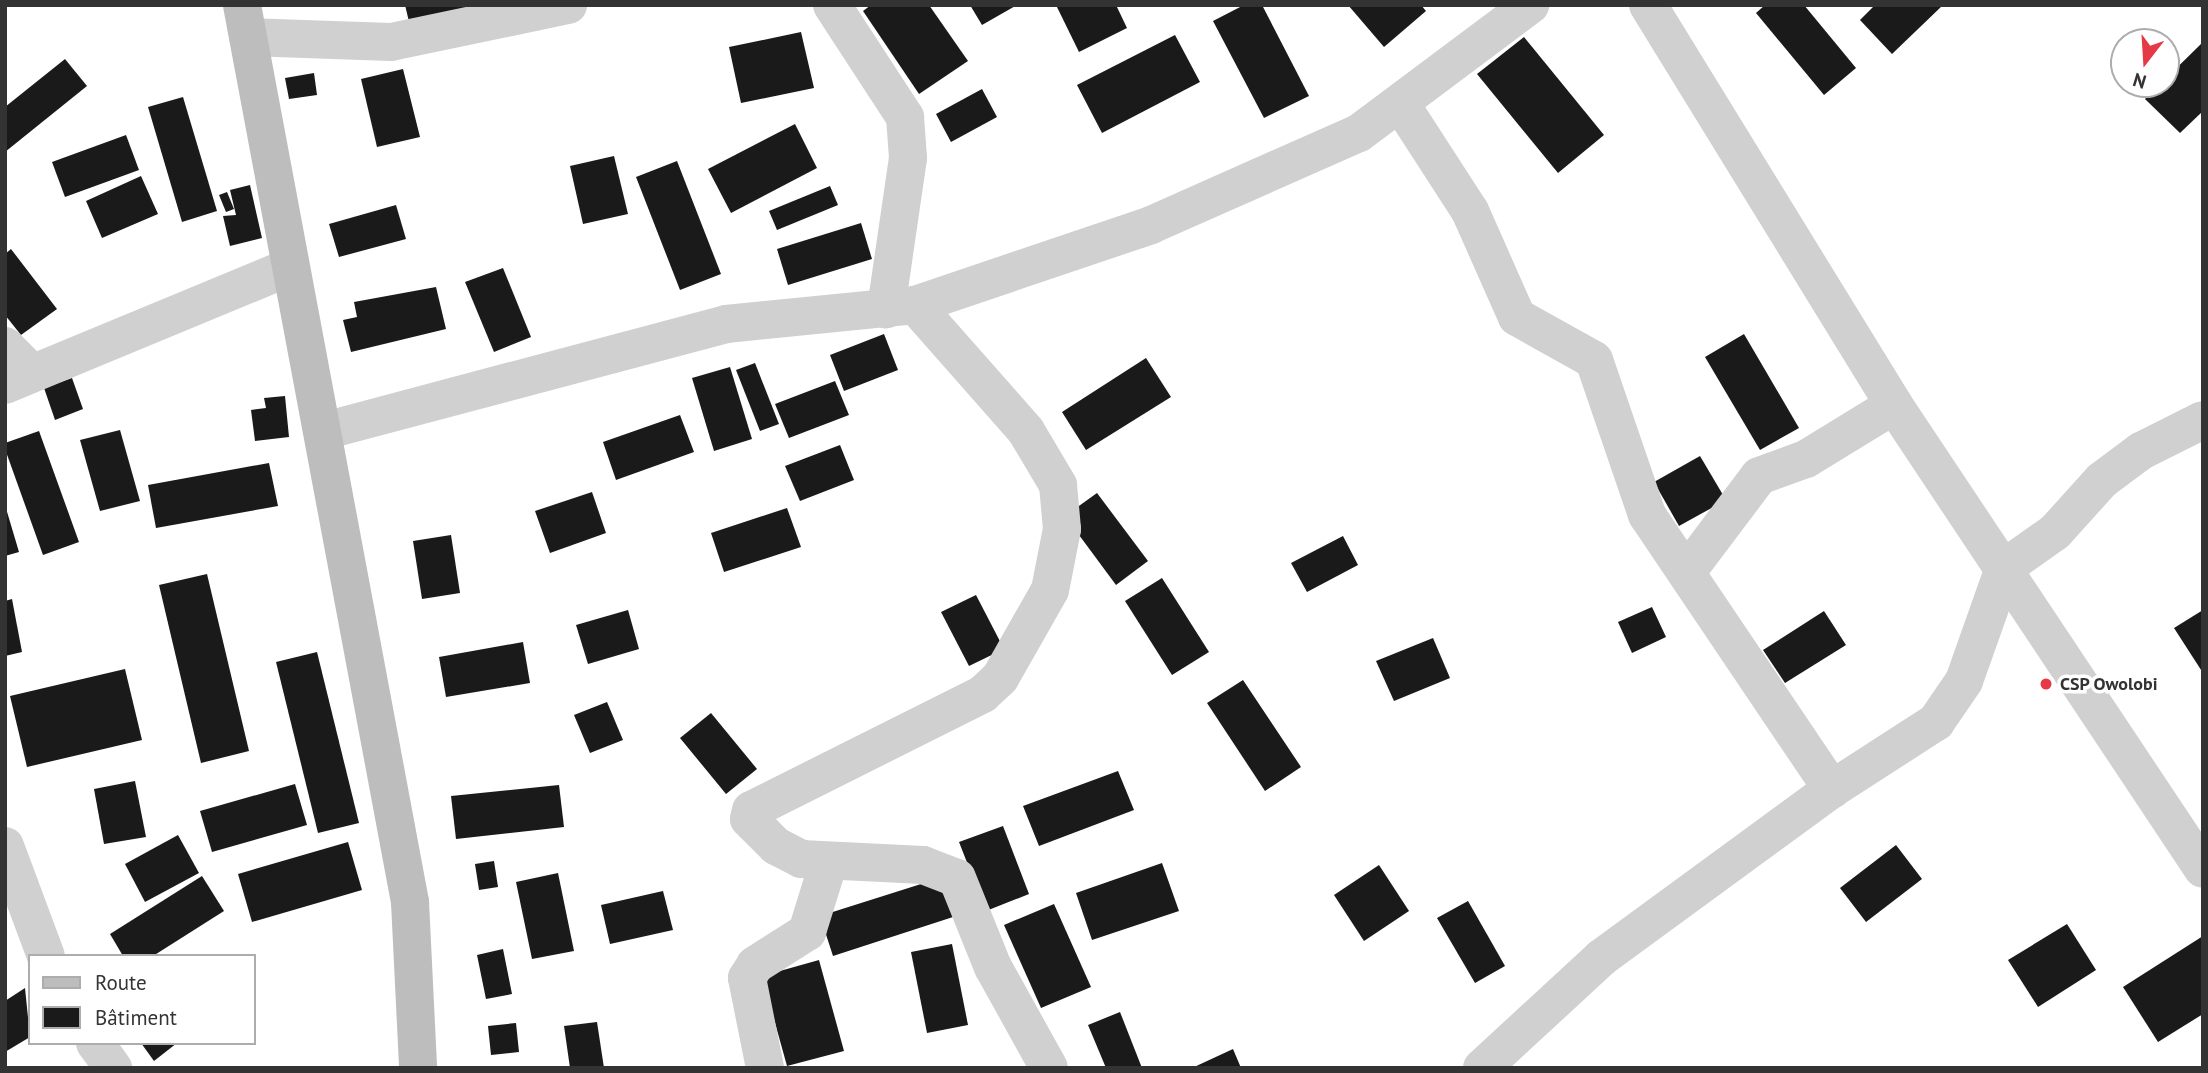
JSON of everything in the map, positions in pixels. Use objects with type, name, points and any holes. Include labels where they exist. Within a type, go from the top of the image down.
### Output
[{"type":"street","points":[[418,1068],[410,902],[324,431],[287,268],[245,21],[391,42],[568,5]]},
{"type":"street","points":[[832,5],[905,117],[908,158],[901,307],[1026,431],[1058,485],[1062,529],[1050,590],[1000,678],[983,694],[751,810],[752,827],[776,846],[801,859],[923,865],[957,878],[993,967],[1049,1068]]},
{"type":"street","points":[[324,431],[726,324],[901,307],[1151,225],[1359,133],[1402,106],[1530,5]]},
{"type":"street","points":[[1648,5],[1894,405],[2203,869]]},
{"type":"street","points":[[1402,106],[1469,211],[1517,317],[1594,359],[1647,515],[1689,569],[1832,789]]},
{"type":"street","points":[[5,346],[18,379],[287,268]]},
{"type":"street","points":[[1689,569],[1759,476],[1807,459],[1894,405]]},
{"type":"street","points":[[1482,1068],[1601,958],[1832,789],[1936,722],[1964,681],[2004,568],[2055,532],[2102,481],[2141,451],[2203,420]]},
{"type":"street","points":[[5,846],[45,954]]},
{"type":"street","points":[[765,1068],[747,978],[755,965],[807,932],[829,861]]},
{"type":"street","points":[[96,1045],[113,1068]]},
{"type":"building","points":[[405,5],[512,5],[411,30]]},
{"type":"building","points":[[871,5],[929,5],[968,61],[919,94],[863,11]]},
{"type":"building","points":[[970,5],[1017,5],[982,25]]},
{"type":"building","points":[[1056,5],[1116,5],[1127,28],[1079,52]]},
{"type":"building","points":[[1244,5],[1262,5],[1309,96],[1264,118],[1213,21]]},
{"type":"building","points":[[1348,5],[1421,5],[1426,11],[1384,47]]},
{"type":"building","points":[[1765,5],[1804,5],[1856,68],[1824,95],[1756,13]]},
{"type":"building","points":[[1875,5],[1943,5],[1892,54],[1860,20]]},
{"type":"building","points":[[801,32],[814,88],[741,103],[729,47]]},
{"type":"building","points":[[1175,35],[1200,82],[1102,133],[1077,85]]},
{"type":"building","points":[[1524,37],[1604,135],[1558,173],[1477,74]]},
{"type":"building","points":[[2203,42],[2203,111],[2180,133],[2145,99],[2180,98],[2180,65]]},
{"type":"building","points":[[65,59],[87,86],[5,152],[5,107]]},
{"type":"building","points":[[403,69],[420,137],[377,147],[361,79]]},
{"type":"building","points":[[314,73],[317,95],[289,99],[285,78]]},
{"type":"building","points":[[982,89],[997,117],[951,142],[936,114]]},
{"type":"building","points":[[183,97],[217,211],[182,222],[148,107]]},
{"type":"building","points":[[795,124],[817,168],[731,213],[708,169]]},
{"type":"building","points":[[126,135],[139,170],[65,197],[52,162]]},
{"type":"building","points":[[614,156],[628,214],[583,224],[570,166]]},
{"type":"building","points":[[677,161],[721,274],[680,290],[636,177]]},
{"type":"building","points":[[141,176],[158,214],[102,238],[86,201]]},
{"type":"building","points":[[250,185],[262,238],[230,246],[223,216],[236,215],[230,190]]},
{"type":"building","points":[[830,186],[838,205],[777,230],[769,211]]},
{"type":"building","points":[[227,192],[234,209],[226,212],[219,195]]},
{"type":"building","points":[[396,205],[406,239],[339,257],[329,224]]},
{"type":"building","points":[[861,223],[872,259],[788,285],[777,249]]},
{"type":"building","points":[[11,249],[57,309],[21,335],[5,315],[5,254]]},
{"type":"building","points":[[503,268],[531,337],[494,352],[465,282]]},
{"type":"building","points":[[436,287],[446,329],[351,352],[343,320],[357,317],[354,302]]},
{"type":"building","points":[[884,334],[898,370],[844,391],[830,355]]},
{"type":"building","points":[[1744,334],[1799,428],[1760,450],[1705,357]]},
{"type":"building","points":[[1146,358],[1171,397],[1086,450],[1062,412]]},
{"type":"building","points":[[755,363],[779,424],[760,431],[736,370]]},
{"type":"building","points":[[730,367],[752,439],[714,451],[692,378]]},
{"type":"building","points":[[72,378],[83,409],[55,420],[44,388]]},
{"type":"building","points":[[835,381],[849,415],[789,438],[775,404]]},
{"type":"building","points":[[285,396],[289,437],[255,441],[251,410],[266,408],[264,398]]},
{"type":"building","points":[[680,415],[694,452],[616,480],[603,442]]},
{"type":"building","points":[[120,430],[140,501],[100,511],[80,440]]},
{"type":"building","points":[[39,431],[79,542],[43,555],[5,449],[5,443]]},
{"type":"building","points":[[840,445],[854,480],[800,501],[785,466]]},
{"type":"building","points":[[1700,456],[1726,500],[1679,526],[1654,482]]},
{"type":"building","points":[[269,463],[278,506],[156,528],[148,485]]},
{"type":"building","points":[[592,492],[606,533],[550,553],[535,511]]},
{"type":"building","points":[[1097,493],[1148,561],[1116,585],[1065,516]]},
{"type":"building","points":[[5,505],[19,552],[5,556]]},
{"type":"building","points":[[787,508],[801,547],[724,572],[711,533]]},
{"type":"building","points":[[451,535],[460,593],[422,599],[413,541]]},
{"type":"building","points":[[1343,536],[1358,565],[1307,592],[1291,563]]},
{"type":"building","points":[[207,574],[249,751],[201,763],[159,585]]},
{"type":"building","points":[[1162,578],[1209,652],[1172,675],[1125,601]]},
{"type":"building","points":[[976,595],[1004,649],[969,666],[941,612]]},
{"type":"building","points":[[12,599],[22,652],[5,656],[5,601]]},
{"type":"building","points":[[1652,607],[1666,637],[1632,653],[1618,622]]},
{"type":"building","points":[[628,610],[639,649],[588,664],[576,625]]},
{"type":"building","points":[[2203,610],[2203,673],[2174,628]]},
{"type":"building","points":[[1824,611],[1846,645],[1785,683],[1763,650]]},
{"type":"building","points":[[1433,638],[1450,678],[1394,701],[1376,661]]},
{"type":"building","points":[[523,642],[530,683],[446,697],[439,657]]},
{"type":"building","points":[[317,652],[359,823],[318,833],[276,662]]},
{"type":"building","points":[[125,669],[142,740],[27,767],[10,696]]},
{"type":"building","points":[[1243,680],[1301,767],[1265,791],[1207,703]]},
{"type":"building","points":[[607,702],[623,740],[590,753],[574,715]]},
{"type":"building","points":[[711,713],[757,769],[726,794],[680,738]]},
{"type":"building","points":[[1118,771],[1134,810],[1039,846],[1023,806]]},
{"type":"building","points":[[135,781],[146,837],[104,844],[94,789]]},
{"type":"building","points":[[295,784],[307,825],[212,852],[200,811]]},
{"type":"building","points":[[559,785],[564,827],[456,839],[451,796]]},
{"type":"building","points":[[1003,826],[1029,894],[986,911],[959,842]]},
{"type":"building","points":[[178,835],[199,873],[145,902],[125,864]]},
{"type":"building","points":[[348,842],[362,890],[252,922],[238,874]]},
{"type":"building","points":[[1896,845],[1922,879],[1866,922],[1840,888]]},
{"type":"building","points":[[494,861],[498,887],[479,890],[475,864]]},
{"type":"building","points":[[1162,863],[1179,911],[1092,940],[1076,893]]},
{"type":"building","points":[[1379,865],[1409,911],[1364,941],[1334,895]]},
{"type":"building","points":[[558,873],[574,951],[532,959],[516,882]]},
{"type":"building","points":[[202,876],[224,911],[156,954],[122,954],[110,934]]},
{"type":"building","points":[[940,878],[953,917],[833,956],[820,916]]},
{"type":"building","points":[[663,891],[673,930],[610,944],[601,905]]},
{"type":"building","points":[[1468,901],[1505,966],[1475,983],[1437,918]]},
{"type":"building","points":[[1054,904],[1091,987],[1041,1008],[1004,925]]},
{"type":"building","points":[[2067,924],[2096,970],[2038,1007],[2008,960]]},
{"type":"building","points":[[2203,936],[2203,1014],[2158,1042],[2123,987]]},
{"type":"building","points":[[952,944],[968,1025],[927,1033],[911,952]]},
{"type":"building","points":[[503,949],[512,994],[486,999],[477,955]]},
{"type":"building","points":[[819,960],[844,1051],[787,1066],[762,976]]},
{"type":"building","points":[[25,988],[28,1038],[5,1052],[5,1001]]},
{"type":"building","points":[[1120,1012],[1142,1068],[1106,1068],[1088,1025]]},
{"type":"building","points":[[597,1022],[604,1068],[570,1068],[564,1026]]},
{"type":"building","points":[[516,1023],[519,1052],[491,1055],[488,1026]]},
{"type":"building","points":[[142,1045],[174,1045],[154,1061]]},
{"type":"building","points":[[1233,1049],[1241,1068],[1192,1068]]},
{"type":"place","name":"CSP Owolobi","points":[[2046,684]]}]
